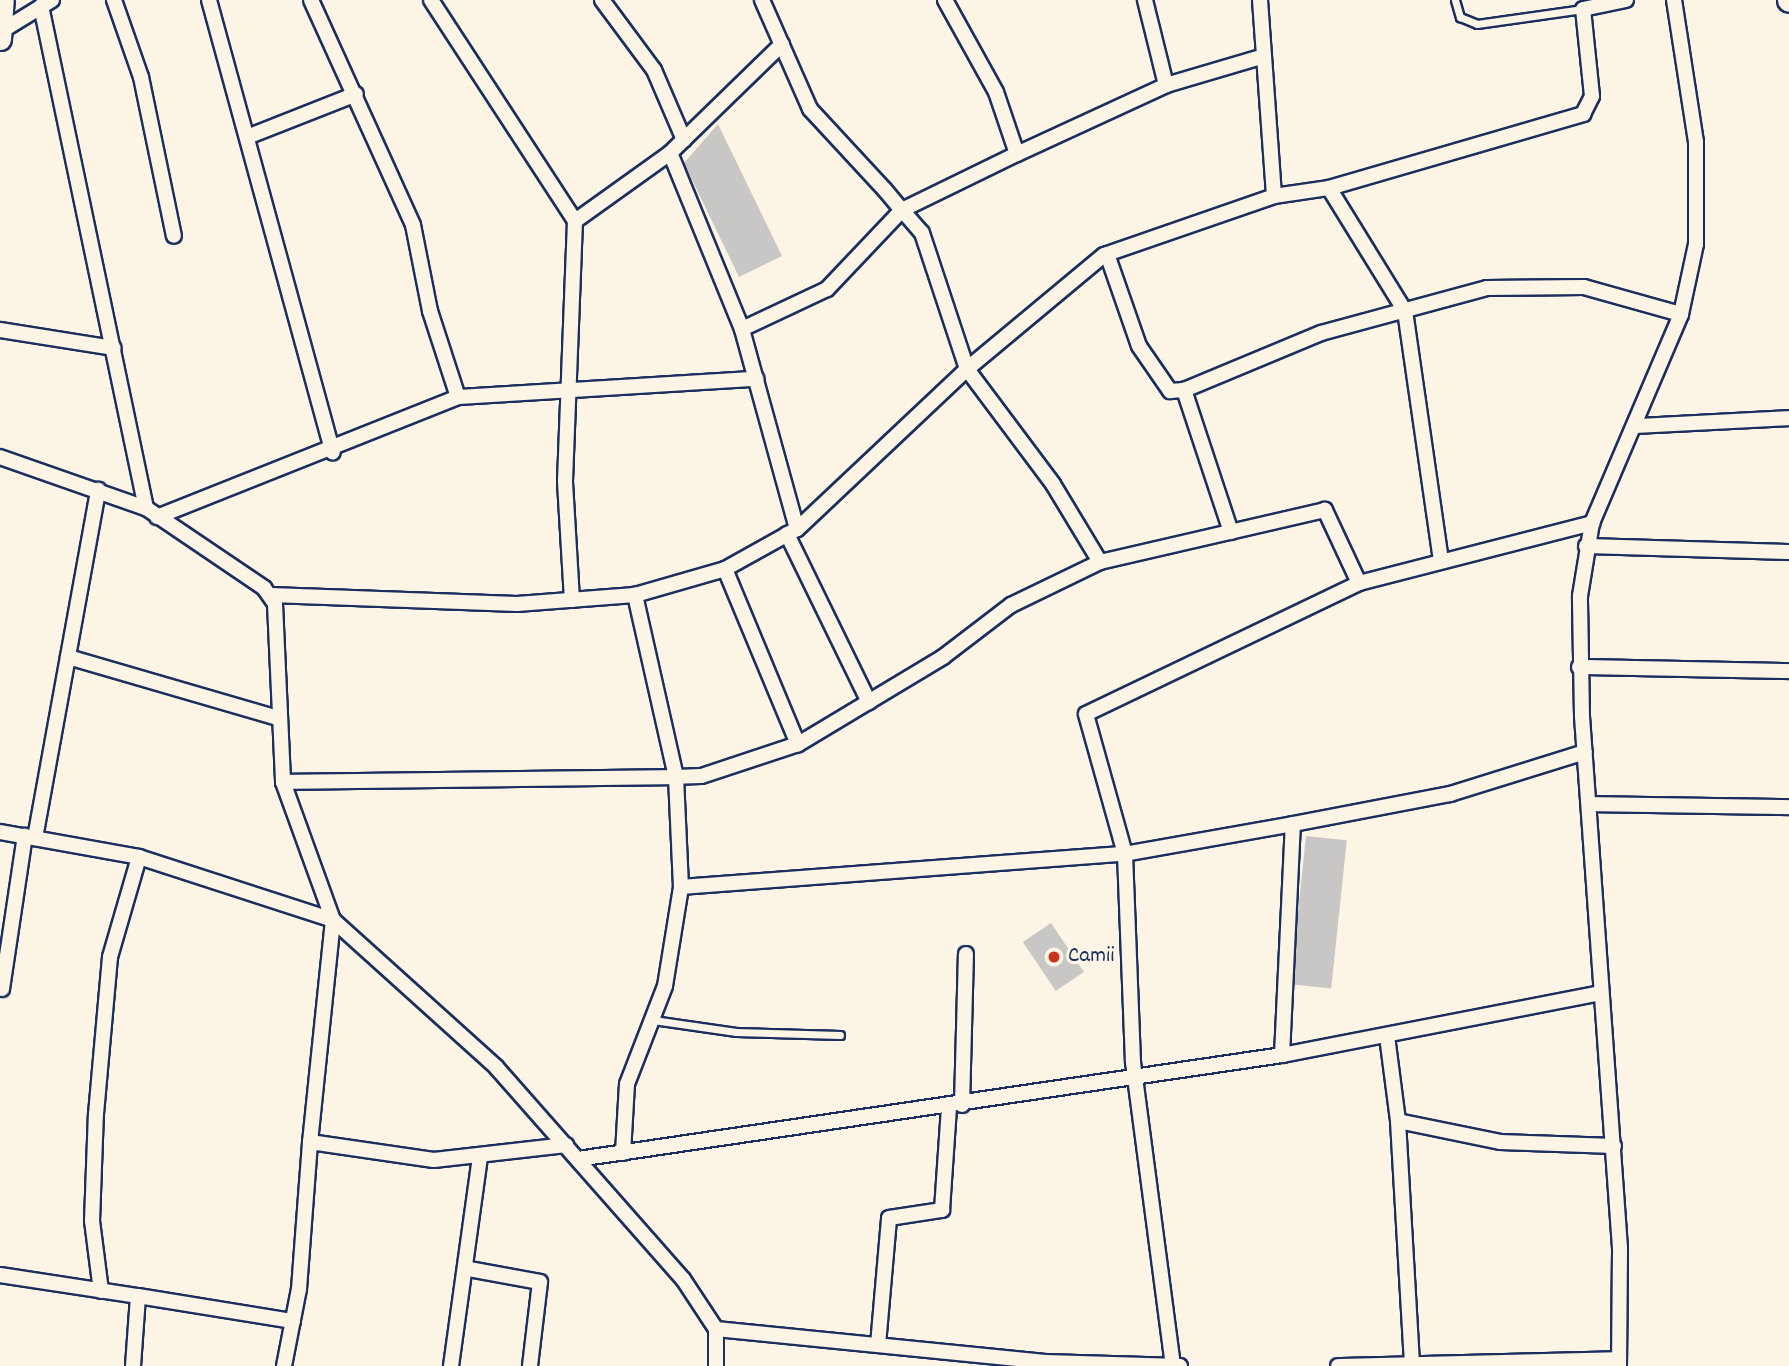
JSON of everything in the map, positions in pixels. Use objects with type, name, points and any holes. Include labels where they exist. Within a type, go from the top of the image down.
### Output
[{"type":"main road","points":[[0,34],[3,0]]},
{"type":"street","points":[[114,0],[141,77],[174,236]]},
{"type":"street","points":[[209,0],[333,452]]},
{"type":"street","points":[[312,0],[413,225],[430,310],[458,397]]},
{"type":"street","points":[[431,0],[575,221],[568,391],[572,600]]},
{"type":"street","points":[[602,0],[654,70],[684,140]]},
{"type":"street","points":[[762,0],[810,109],[922,233],[967,369],[1053,484],[1100,562]]},
{"type":"street","points":[[945,0],[996,92],[1017,154]]},
{"type":"street","points":[[1145,0],[1166,85]]},
{"type":"street","points":[[1260,0],[1261,57],[1275,196]]},
{"type":"street","points":[[0,457],[98,489],[151,513],[271,595],[517,604],[635,595],[725,569],[792,531],[967,369],[1107,254],[1275,196],[1329,187],[1583,114],[1592,96],[1583,9],[1626,0]]},
{"type":"street","points":[[1338,1366],[1619,1363],[1614,1146],[1579,667],[1586,546],[1592,523],[1637,426],[1681,314],[1696,244],[1696,142],[1674,0]]},
{"type":"street","points":[[0,34],[47,3],[114,348],[151,513]]},
{"type":"street","points":[[575,221],[670,153],[782,44]]},
{"type":"street","points":[[742,329],[827,289],[902,210],[1166,85],[1261,57]]},
{"type":"street","points":[[247,137],[356,94]]},
{"type":"street","points":[[670,153],[742,329],[792,531],[869,702]]},
{"type":"street","points":[[1329,187],[1405,311],[1441,561]]},
{"type":"street","points":[[1107,254],[1139,346],[1170,391],[1184,390],[1321,333],[1487,288],[1544,284],[1584,287],[1681,314]]},
{"type":"street","points":[[0,330],[114,348]]},
{"type":"street","points":[[151,513],[333,452],[458,397],[756,379]]},
{"type":"street","points":[[1184,390],[1231,532]]},
{"type":"street","points":[[1637,426],[1789,418]]},
{"type":"street","points":[[2,989],[30,837],[68,657],[98,489]]},
{"type":"street","points":[[283,782],[701,776],[798,744],[943,657],[1011,605],[1100,562],[1325,510],[1359,583]]},
{"type":"street","points":[[1173,1366],[1135,1076],[1125,854],[1086,714],[1359,583],[1592,523]]},
{"type":"street","points":[[1586,546],[1789,552]]},
{"type":"street","points":[[725,569],[798,744]]},
{"type":"street","points":[[271,595],[279,616],[275,717],[283,782],[332,920],[293,1321],[284,1366]]},
{"type":"street","points":[[623,1153],[627,1084],[653,1020],[681,887],[676,777],[635,595]]},
{"type":"street","points":[[68,657],[275,717]]},
{"type":"street","points":[[1579,667],[1789,671]]},
{"type":"street","points":[[681,887],[1125,854],[1450,794],[1585,752]]},
{"type":"street","points":[[1591,804],[1789,807]]},
{"type":"street","points":[[1282,1055],[1293,824]]},
{"type":"street","points":[[0,832],[139,857],[332,920],[496,1067],[682,1279],[716,1329],[715,1366]]},
{"type":"street","points":[[102,1291],[92,1221],[96,1115],[110,957],[139,857]]},
{"type":"street","points":[[878,1345],[889,1218],[942,1210],[956,1106],[966,954]]},
{"type":"street","points":[[578,1159],[956,1106],[1282,1055],[1601,993]]},
{"type":"street","points":[[1387,1036],[1398,1121],[1412,1364]]},
{"type":"street","points":[[1398,1121],[1500,1142],[1614,1146]]},
{"type":"street","points":[[310,1142],[434,1160],[480,1157],[566,1145]]},
{"type":"street","points":[[451,1366],[469,1269],[480,1157]]},
{"type":"street","points":[[469,1269],[540,1282],[530,1366]]},
{"type":"street","points":[[0,1275],[293,1321]]},
{"type":"street","points":[[133,1366],[138,1296]]},
{"type":"street","points":[[716,1329],[1045,1362],[1180,1366]]},
{"type":"lane","points":[[1454,0],[1460,17],[1477,23],[1583,9]]},
{"type":"lane","points":[[653,1020],[736,1032],[840,1035]]},
{"type":"building","points":[[718,124],[782,256],[739,277],[684,163]]},
{"type":"building","points":[[1306,836],[1347,840],[1331,988],[1290,984]]},
{"type":"building","name":"Camii","points":[[1051,923],[1084,972],[1056,991],[1023,942]]},
{"type":"place","name":"Camii","points":[[1054,957]]}]
